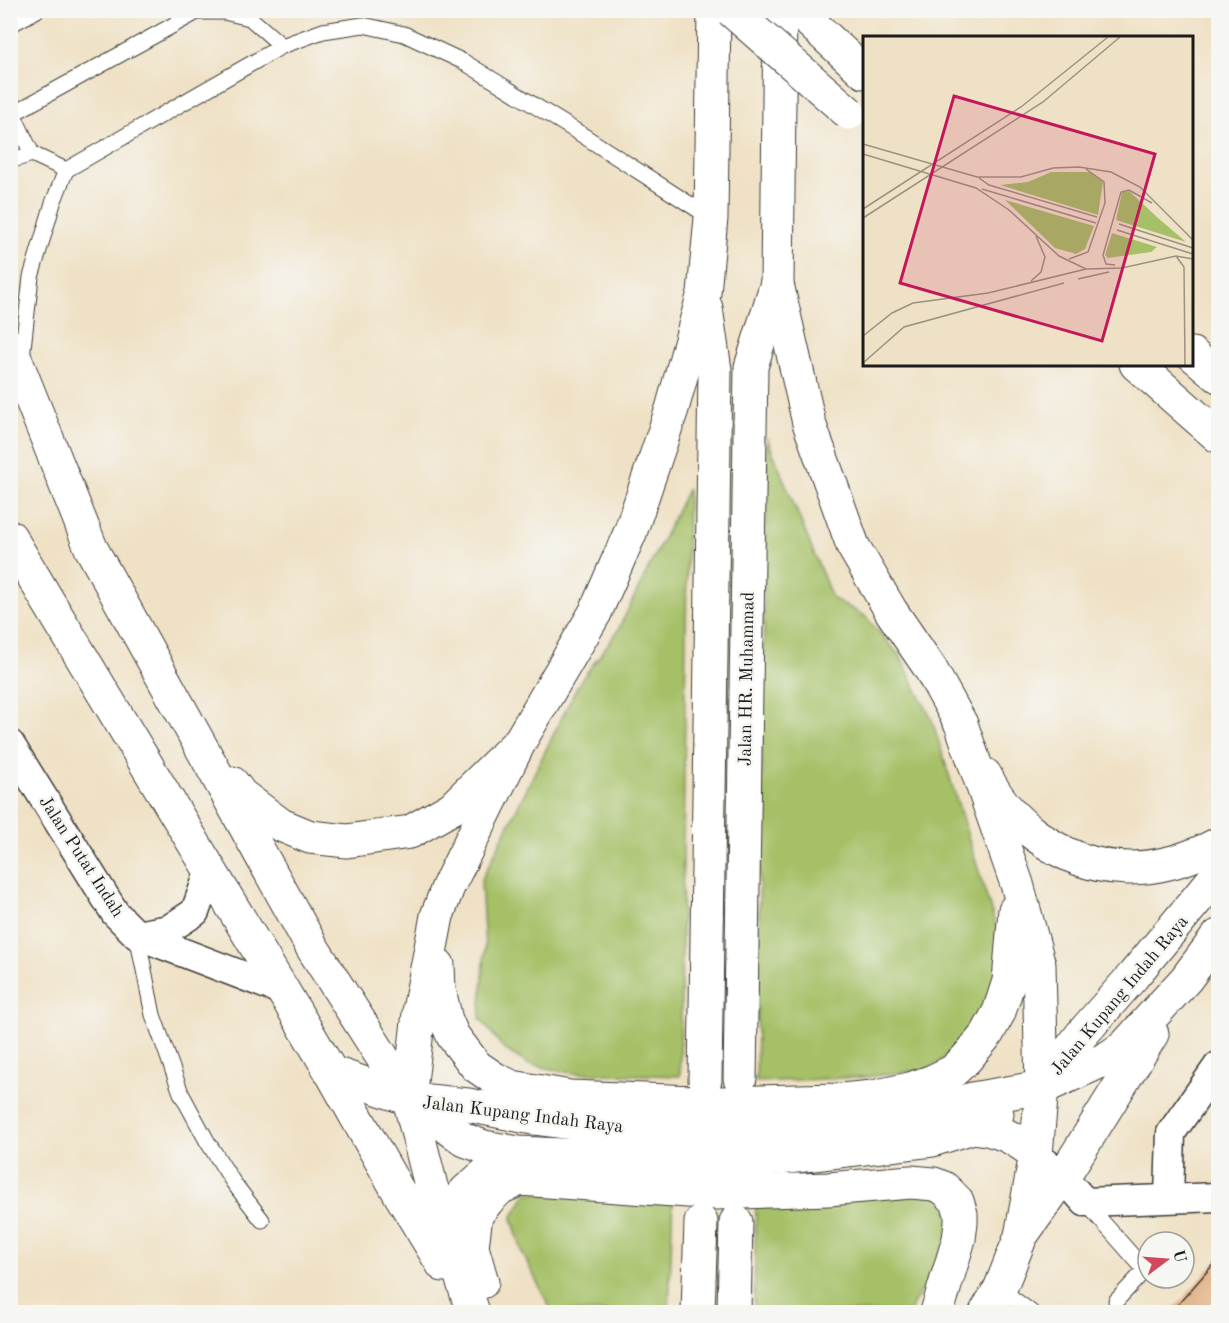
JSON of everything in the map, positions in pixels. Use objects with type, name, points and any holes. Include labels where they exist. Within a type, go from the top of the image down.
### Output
[{"type":"main road","points":[[410,1099],[420,1005],[437,916],[448,887],[520,741],[595,614],[630,533],[672,409],[704,293],[711,218],[714,10]]},
{"type":"main road","points":[[732,10],[857,120]]},
{"type":"main road","points":[[780,10],[777,284],[809,423],[853,546],[891,611],[930,668],[961,724],[992,789],[1019,823],[1058,850],[1100,866],[1128,868],[1170,863],[1188,858],[1218,844]]},
{"type":"main road","points":[[797,10],[859,67]]},
{"type":"main road","name":"Jalan HR. Muhammad","points":[[740,1078],[751,367],[777,284]]},
{"type":"main road","name":"Jalan HR. Muhammad","points":[[704,293],[714,370],[705,1080]]},
{"type":"main road","points":[[1193,356],[1218,376]]},
{"type":"main road","points":[[16,359],[91,548],[312,947],[410,1099],[431,1186],[473,1312]]},
{"type":"main road","points":[[1138,366],[1218,436]]},
{"type":"main road","points":[[10,537],[283,991],[401,1196],[473,1312]]},
{"type":"main road","points":[[961,724],[1017,884],[1039,965],[1042,1088],[1036,1154],[1021,1236]]},
{"type":"main road","points":[[190,726],[241,795],[281,825],[310,837],[347,841],[410,832],[452,808],[520,741]]},
{"type":"main road","name":"Jalan Kupang Indah Raya","points":[[410,1099],[468,1105],[533,1118],[580,1124],[717,1133],[856,1122],[1042,1088],[1082,1034],[1218,874]]},
{"type":"main road","points":[[448,887],[438,959],[439,990],[446,1020],[453,1036],[476,1066],[512,1087],[570,1097],[719,1103],[873,1097],[910,1089],[952,1072],[987,1034],[1006,991],[1009,981],[1017,884]]},
{"type":"main road","name":"Jalan Kupang Indah Raya","points":[[410,1099],[465,1140],[484,1147],[518,1153],[716,1162],[779,1158],[932,1140],[973,1127],[1042,1088],[1106,1059],[1124,1047],[1186,979],[1218,936]]},
{"type":"main road","points":[[993,1301],[1021,1236],[1063,1177],[1186,979]]},
{"type":"main road","points":[[331,1072],[410,1099]]},
{"type":"main road","points":[[973,1127],[991,1128],[1036,1154]]},
{"type":"main road","points":[[442,1220],[466,1191],[489,1171],[518,1153]]},
{"type":"main road","points":[[491,1312],[472,1247],[476,1215],[500,1188],[520,1179],[716,1193],[828,1189],[911,1182],[934,1184],[944,1188],[957,1201],[962,1223],[937,1312]]},
{"type":"main road","points":[[698,1312],[701,1222]]},
{"type":"main road","points":[[734,1312],[736,1222]]},
{"type":"street","name":"Jalan Putat Indah","points":[[10,744],[116,913],[137,935],[283,991]]},
{"type":"street","name":"Jalan Putat Indah","points":[[137,935],[169,929],[195,912],[210,870]]},
{"type":"street","points":[[1169,1198],[1171,1133],[1218,1066]]},
{"type":"street","points":[[1036,1154],[1063,1177],[1085,1202],[1218,1197]]},
{"type":"lane","points":[[10,25],[37,10]]},
{"type":"lane","points":[[66,170],[32,154],[12,110],[197,11],[224,12],[250,18],[282,46]]},
{"type":"lane","points":[[16,359],[31,277],[53,203],[66,170],[282,46],[324,31],[363,26],[404,34],[464,63],[584,136],[711,218]]},
{"type":"lane","points":[[10,161],[32,154]]},
{"type":"lane","points":[[137,935],[153,1015],[181,1093],[233,1182],[262,1220]]},
{"type":"lane","points":[[1085,1202],[1144,1270],[1116,1301]]},
{"type":"lane","points":[[993,1301],[1030,1312]]},
{"type":"green space","points":[[767,438],[832,598],[865,616],[900,656],[932,720],[1005,956],[986,1023],[931,1069],[866,1077],[756,1082]]},
{"type":"green space","points":[[688,488],[680,1076],[571,1073],[528,1064],[504,1049],[480,1018],[485,948],[481,881],[579,683],[617,632]]},
{"type":"green space","points":[[936,1188],[957,1227],[911,1312],[754,1312],[756,1199]]},
{"type":"green space","points":[[526,1193],[673,1198],[669,1312],[552,1312],[522,1252],[512,1218]]},
{"type":"building","points":[[1216,1104],[1218,1104],[1218,1150],[1216,1150]]},
{"type":"building","points":[[1218,1259],[1218,1312],[1176,1312],[1173,1310],[1191,1290],[1196,1290],[1196,1284]]}]
